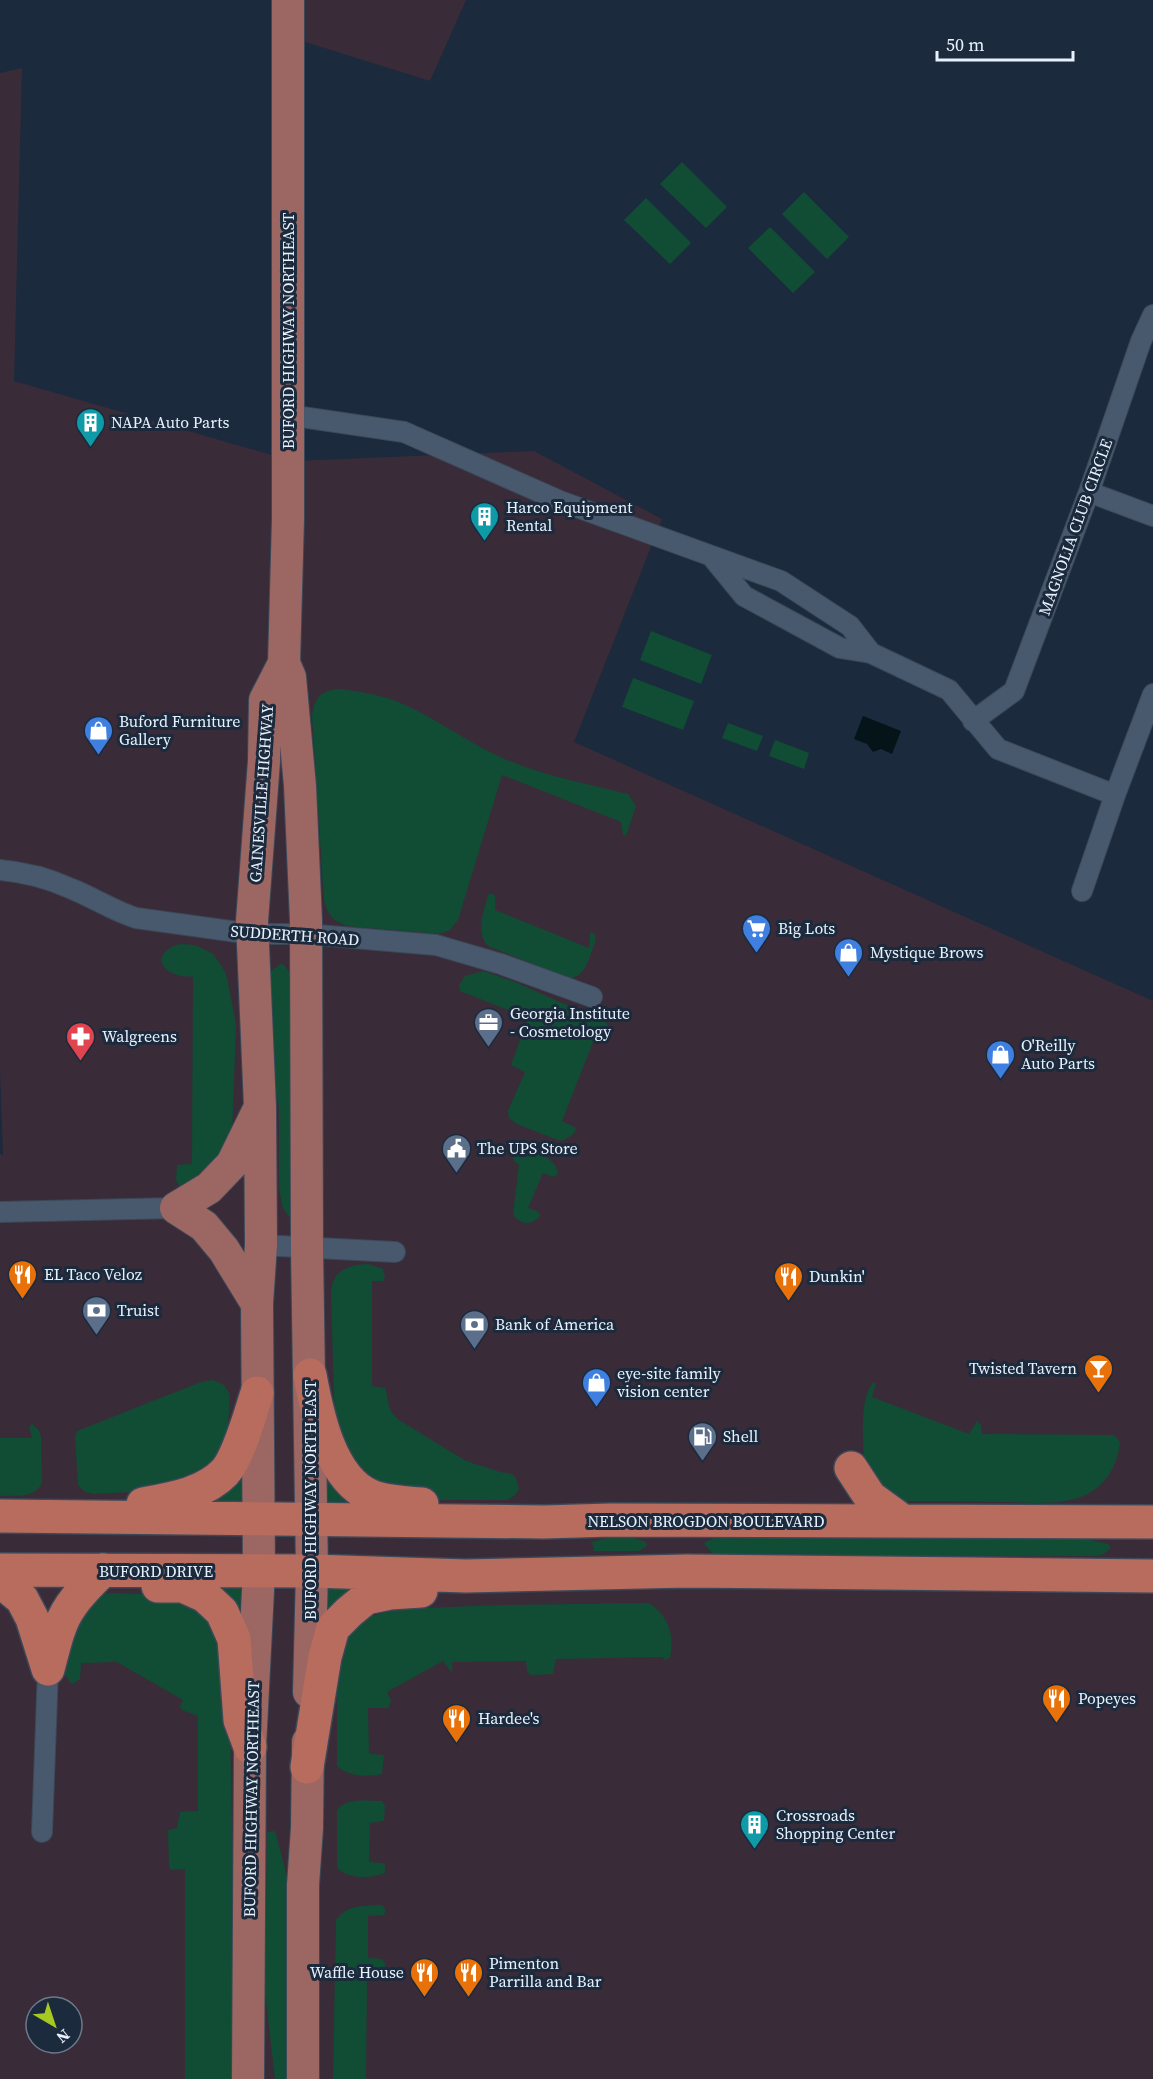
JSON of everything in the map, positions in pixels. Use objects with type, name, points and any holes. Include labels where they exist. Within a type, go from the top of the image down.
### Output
[{"type":"highway","points":[[310,1375],[317,1413],[327,1443],[341,1472],[370,1495],[404,1503],[496,1503],[528,1508],[544,1522]]},
{"type":"highway","points":[[62,1516],[100,1512],[190,1494],[213,1481],[225,1471],[234,1457],[257,1393]]},
{"type":"highway","points":[[812,1521],[830,1509],[841,1497],[851,1468],[870,1497],[903,1521]]},
{"type":"highway","points":[[0,1516],[259,1519]]},
{"type":"highway","name":"NELSON BROGDON BOULEVARD","points":[[259,1519],[544,1522],[1153,1522]]},
{"type":"highway","points":[[312,1571],[466,1576],[687,1571],[1153,1576]]},
{"type":"highway","name":"BUFORD DRIVE","points":[[95,1578],[312,1571]]},
{"type":"highway","points":[[307,1767],[325,1657],[333,1628],[349,1611],[366,1598],[426,1590],[466,1576]]},
{"type":"highway","points":[[2,1580],[95,1578],[183,1586],[205,1596],[218,1608],[234,1639],[240,1720],[250,1748]]},
{"type":"highway","points":[[48,1669],[60,1626],[71,1605],[95,1578]]},
{"type":"highway","points":[[2,1580],[22,1599],[32,1618],[48,1669]]},
{"type":"main road","name":"BUFORD HIGHWAY NORTHEAST","points":[[284,663],[288,519],[288,0]]},
{"type":"main road","name":"GAINESVILLE HIGHWAY","points":[[284,663],[290,677],[300,786],[306,928]]},
{"type":"main road","name":"GAINESVILLE HIGHWAY","points":[[252,934],[264,760],[265,700],[284,663]]},
{"type":"main road","name":"BUFORD HIGHWAY NORTH EAST","points":[[303,2079],[303,1885],[308,1828],[307,1767],[312,1571],[307,1249],[306,928]]},
{"type":"main road","points":[[252,934],[260,1107],[261,1245],[257,1304],[259,1519]]},
{"type":"main road","points":[[257,1304],[224,1250],[204,1226],[176,1208],[209,1188],[232,1164],[260,1107]]},
{"type":"main road","name":"BUFORD HIGHWAY NORTHEAST","points":[[248,2079],[250,1748],[259,1571],[259,1519]]},
{"type":"street","name":"MAGNOLIA CLUB CIRCLE","points":[[973,721],[1014,690],[1089,492],[1141,341],[1153,315]]},
{"type":"street","points":[[288,415],[405,432],[560,501],[781,580],[850,626],[871,653]]},
{"type":"street","points":[[1089,492],[1153,516]]},
{"type":"street","points":[[712,557],[744,596],[840,648],[871,653],[949,690],[998,749],[1115,795]]},
{"type":"street","points":[[790,620],[805,596]]},
{"type":"street","points":[[1082,891],[1153,694]]},
{"type":"street","name":"SUDDERTH ROAD","points":[[0,870],[18,871],[71,888],[136,918],[252,934],[306,928],[436,945],[501,964],[592,997]]},
{"type":"street","points":[[0,1212],[176,1208]]},
{"type":"street","points":[[261,1245],[395,1252]]},
{"type":"street","points":[[42,1832],[48,1669]]},
{"type":"shaded area","points":[[285,0],[466,0],[430,81],[286,36]]},
{"type":"shaded area","points":[[22,68],[14,381],[293,461],[534,451],[662,519],[574,742],[1153,1001],[1153,2079],[0,2079],[0,1154],[3,1155],[0,1070],[0,73]]},
{"type":"shaded area","points":[[863,716],[901,731],[892,754],[881,749],[873,752],[867,744],[854,739]]},
{"type":"green space","points":[[682,162],[727,207],[706,228],[660,184]]},
{"type":"green space","points":[[804,192],[849,237],[827,259],[782,214]]},
{"type":"green space","points":[[646,198],[691,243],[670,264],[624,220]]},
{"type":"green space","points":[[770,227],[815,272],[793,293],[748,248]]},
{"type":"green space","points":[[651,631],[712,655],[701,684],[640,660]]},
{"type":"green space","points":[[633,678],[694,701],[683,730],[622,707]]},
{"type":"green space","points":[[338,689],[382,696],[396,701],[422,713],[483,749],[528,768],[628,794],[636,806],[626,836],[623,835],[621,822],[502,775],[458,920],[450,930],[439,934],[342,924],[331,916],[324,900],[312,717],[314,705],[319,697],[326,692]]},
{"type":"green space","points":[[728,723],[763,736],[757,751],[722,738]]},
{"type":"green space","points":[[775,740],[809,753],[804,769],[769,756]]},
{"type":"green space","points":[[491,893],[495,896],[495,910],[589,948],[590,933],[594,933],[596,939],[584,970],[575,977],[569,978],[488,946],[481,928],[488,895]]},
{"type":"green space","points":[[195,945],[213,954],[227,978],[236,1024],[232,1136],[225,1163],[181,1189],[176,1180],[177,1165],[192,1164],[193,977],[170,972],[162,963],[163,954],[173,946]]},
{"type":"green space","points":[[281,964],[289,972],[292,1215],[290,1217],[283,1208],[279,1189],[279,1107],[268,1059],[269,972]]},
{"type":"green space","points":[[483,971],[515,982],[605,1022],[610,1028],[609,1040],[595,1037],[562,1121],[576,1128],[568,1138],[560,1141],[517,1124],[509,1118],[508,1111],[525,1072],[511,1065],[528,1018],[460,991],[459,985],[465,976]]},
{"type":"green space","points":[[522,1148],[549,1159],[558,1174],[553,1177],[543,1173],[528,1208],[539,1212],[540,1216],[530,1223],[519,1221],[513,1215],[519,1165],[513,1160],[514,1149]]},
{"type":"green space","points":[[368,1264],[383,1269],[385,1277],[383,1281],[372,1281],[372,1386],[385,1388],[390,1408],[399,1420],[466,1461],[512,1474],[516,1478],[519,1489],[508,1500],[428,1500],[363,1481],[335,1429],[331,1293],[334,1279],[342,1270]]},
{"type":"green space","points":[[213,1380],[224,1385],[230,1395],[227,1442],[210,1468],[166,1490],[95,1494],[85,1492],[78,1485],[75,1436],[77,1431],[201,1382]]},
{"type":"green space","points":[[873,1383],[876,1383],[872,1397],[969,1434],[977,1421],[981,1425],[982,1434],[1114,1435],[1120,1442],[1117,1457],[1111,1472],[1101,1484],[1088,1494],[1067,1501],[1034,1503],[895,1501],[864,1470],[865,1401]]},
{"type":"green space","points":[[32,1424],[41,1436],[42,1483],[39,1488],[29,1494],[0,1496],[0,1438],[32,1438],[29,1427]]},
{"type":"green space","points":[[324,1460],[360,1504],[325,1505]]},
{"type":"green space","points":[[243,1468],[243,1502],[202,1503]]},
{"type":"green space","points":[[727,1533],[1069,1535],[1108,1544],[1111,1548],[1104,1554],[1096,1556],[715,1556],[704,1544]]},
{"type":"green space","points":[[621,1534],[646,1542],[647,1546],[639,1551],[594,1551],[592,1542]]},
{"type":"green space","points":[[205,1585],[241,1587],[241,1628]]},
{"type":"green space","points":[[323,1586],[369,1586],[325,1622]]},
{"type":"green space","points":[[109,1593],[183,1597],[221,1633],[230,1731],[233,1864],[232,2079],[185,2079],[185,1869],[171,1870],[169,1867],[168,1830],[177,1828],[180,1812],[198,1811],[198,1716],[182,1710],[180,1707],[183,1700],[117,1662],[81,1663],[80,1679],[74,1683],[68,1679],[64,1669],[62,1653],[65,1639],[101,1595]]},
{"type":"green space","points":[[649,1603],[661,1613],[668,1626],[672,1641],[670,1658],[664,1660],[663,1657],[556,1659],[553,1674],[531,1675],[527,1671],[526,1661],[452,1662],[452,1673],[443,1661],[387,1692],[391,1701],[388,1708],[368,1708],[369,1754],[384,1755],[382,1774],[358,1775],[337,1766],[337,1674],[343,1644],[352,1630],[369,1617],[396,1609]]},
{"type":"green space","points":[[352,1801],[382,1801],[385,1806],[384,1821],[370,1823],[369,1862],[383,1863],[385,1873],[360,1877],[342,1872],[337,1868],[337,1810]]},
{"type":"green space","points":[[275,1831],[294,1902],[289,2079],[275,2079],[265,1992],[267,1832]]},
{"type":"green space","points":[[382,1905],[386,1910],[384,1915],[368,1916],[368,1958],[382,1959],[385,1963],[384,1977],[367,1978],[366,2079],[333,2079],[336,1920],[351,1908]]},
{"type":"place","name":"NAPA Auto Parts","points":[[90,448]]},
{"type":"place","name":"Harco Equipment Rental","points":[[485,542]]},
{"type":"place","name":"Buford Furniture Gallery","points":[[98,756]]},
{"type":"place","name":"Big Lots","points":[[757,954]]},
{"type":"place","name":"Mystique Brows","points":[[849,978]]},
{"type":"place","name":"Georgia Institute - Cosmetology","points":[[489,1048]]},
{"type":"place","name":"Walgreens","points":[[81,1062]]},
{"type":"place","name":"O'Reilly Auto Parts","points":[[1000,1080]]},
{"type":"place","name":"The UPS Store","points":[[456,1174]]},
{"type":"place","name":"EL Taco Veloz","points":[[23,1300]]},
{"type":"place","name":"Dunkin'","points":[[788,1302]]},
{"type":"place","name":"Truist","points":[[96,1336]]},
{"type":"place","name":"Bank of America","points":[[474,1350]]},
{"type":"place","name":"Twisted Tavern","points":[[1098,1394]]},
{"type":"place","name":"eye-site family vision center","points":[[596,1408]]},
{"type":"place","name":"Shell","points":[[702,1462]]},
{"type":"place","name":"Popeyes","points":[[1057,1724]]},
{"type":"place","name":"Hardee's","points":[[457,1744]]},
{"type":"place","name":"Crossroads Shopping Center","points":[[755,1850]]},
{"type":"place","name":"Waffle House","points":[[425,1998]]},
{"type":"place","name":"Pimenton Parrilla and Bar","points":[[468,1998]]}]
